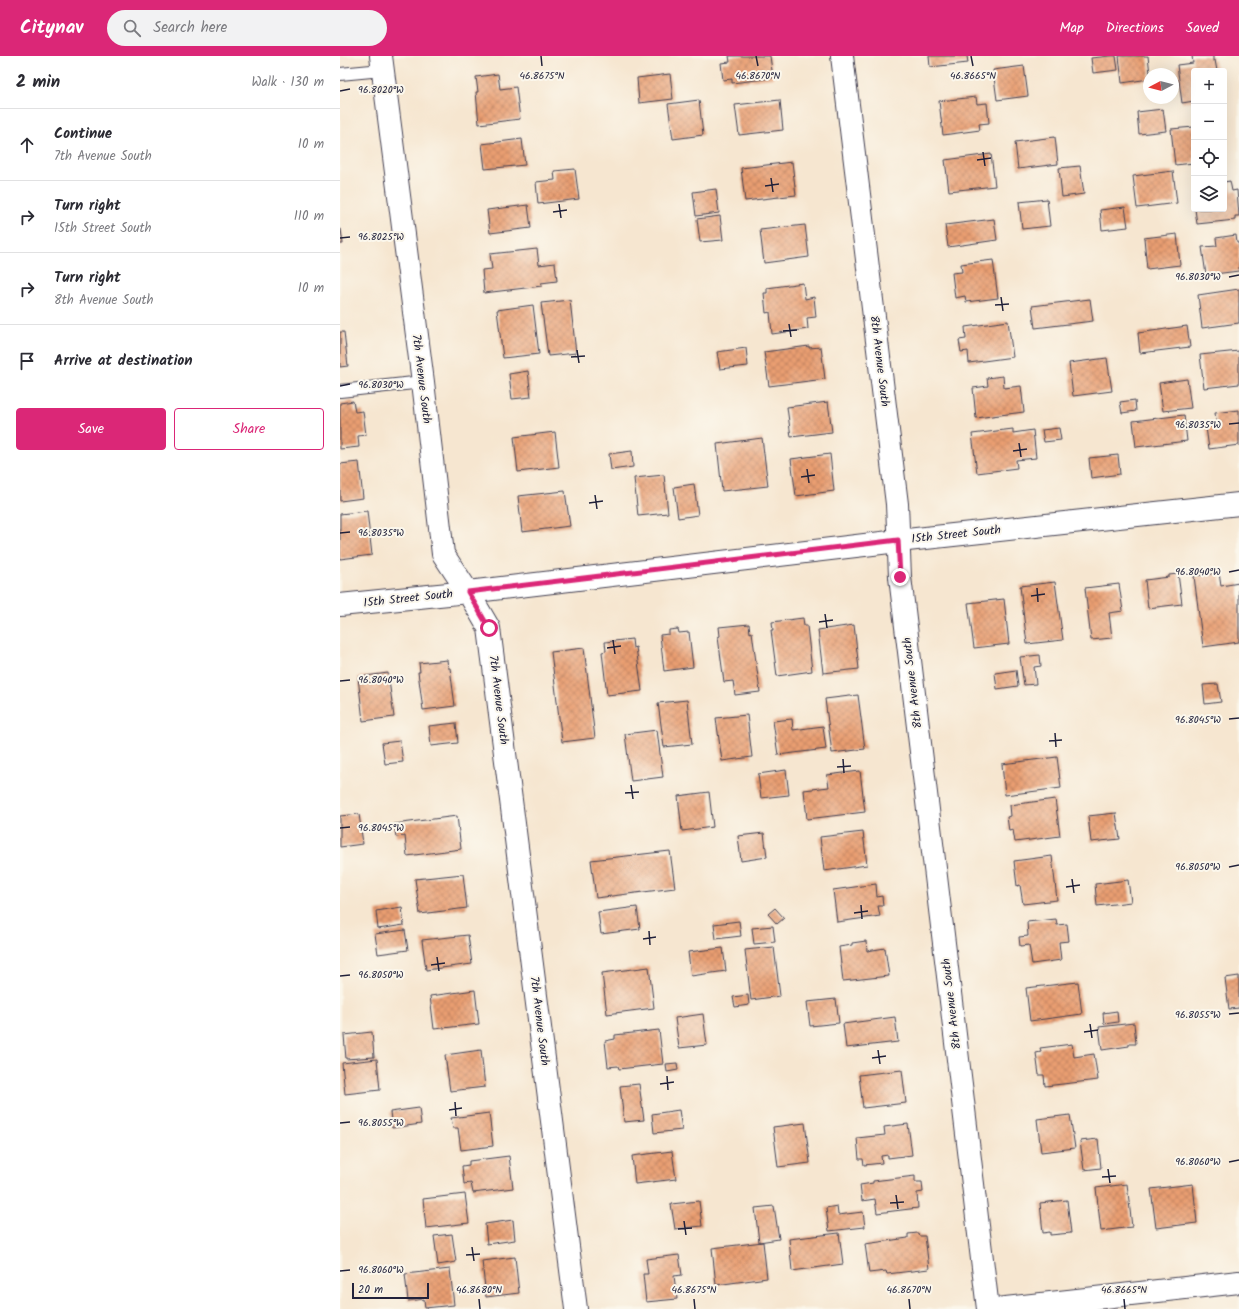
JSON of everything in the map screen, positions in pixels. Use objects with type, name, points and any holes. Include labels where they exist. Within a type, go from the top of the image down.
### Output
[{"type":"street","name":"8th Avenue South","points":[[842,56],[896,496],[900,577],[988,1309]]},
{"type":"street","name":"7th Avenue South","points":[[382,63],[443,554],[489,628],[576,1309]]},
{"type":"street","name":"15th Street South","points":[[340,605],[468,592],[898,540],[1239,504]]},
{"type":"street","points":[[996,1309],[1239,1282]]},
{"type":"lane","points":[[340,74],[382,63]]},
{"type":"lane","points":[[340,391],[422,382]]},
{"type":"building","points":[[729,56],[770,56],[773,78],[732,83],[732,79],[723,80],[721,63],[730,62]]},
{"type":"building","points":[[929,56],[967,56],[968,63],[930,67]]},
{"type":"building","points":[[1116,56],[1118,70],[1093,73],[1091,58]]},
{"type":"building","points":[[1119,56],[1148,56],[1149,68],[1143,68],[1143,80],[1122,83]]},
{"type":"building","points":[[1192,56],[1213,56],[1213,61],[1215,60],[1216,68],[1191,68],[1191,102],[1182,103],[1179,68],[1177,68],[1177,65],[1193,63]]},
{"type":"building","points":[[1024,66],[1028,96],[997,100],[993,70]]},
{"type":"building","points":[[498,74],[500,89],[516,87],[520,119],[479,124],[476,77]]},
{"type":"building","points":[[670,74],[673,99],[639,103],[637,78]]},
{"type":"building","points":[[976,97],[977,104],[987,103],[989,123],[979,124],[980,130],[943,135],[939,101]]},
{"type":"building","points":[[699,100],[703,135],[673,139],[668,104]]},
{"type":"building","points":[[780,100],[783,130],[739,135],[735,105]]},
{"type":"building","points":[[1163,109],[1166,131],[1139,134],[1137,112]]},
{"type":"building","points":[[1191,127],[1191,163],[1175,165],[1171,129]]},
{"type":"building","points":[[1055,137],[1058,164],[1018,169],[1015,142]]},
{"type":"building","points":[[522,139],[525,165],[485,169],[482,144]]},
{"type":"building","points":[[991,154],[995,186],[949,191],[945,160]]},
{"type":"building","points":[[792,162],[796,195],[745,201],[741,168]]},
{"type":"building","points":[[1080,166],[1084,194],[1062,197],[1059,168]]},
{"type":"building","points":[[575,169],[579,199],[538,204],[536,182],[555,180],[554,171]]},
{"type":"building","points":[[1173,171],[1177,203],[1137,208],[1133,176]]},
{"type":"building","points":[[1230,181],[1232,191],[1237,190],[1239,216],[1235,216],[1235,220],[1197,224],[1195,212],[1227,212],[1227,182]]},
{"type":"building","points":[[716,189],[719,213],[696,216],[693,192]]},
{"type":"building","points":[[1047,199],[1050,226],[1022,229],[1019,202]]},
{"type":"building","points":[[528,205],[531,228],[490,233],[487,210]]},
{"type":"building","points":[[1125,207],[1128,227],[1102,230],[1100,210]]},
{"type":"building","points":[[720,216],[723,240],[700,242],[697,219]]},
{"type":"building","points":[[994,219],[997,240],[948,247],[945,225]]},
{"type":"building","points":[[805,225],[809,257],[764,263],[760,230]]},
{"type":"building","points":[[341,229],[343,244],[340,244]]},
{"type":"building","points":[[1177,234],[1180,265],[1147,269],[1144,238]]},
{"type":"building","points":[[1236,235],[1237,243],[1239,243],[1239,271],[1206,275],[1202,247],[1217,246],[1216,238]]},
{"type":"building","points":[[537,249],[539,265],[555,263],[557,281],[541,283],[542,286],[484,293],[482,270],[492,269],[490,254]]},
{"type":"building","points":[[993,260],[998,298],[966,302],[965,296],[955,298],[952,273],[962,272],[961,264]]},
{"type":"building","points":[[803,283],[805,299],[814,297],[816,317],[807,318],[808,329],[772,334],[770,312],[766,313],[764,293],[767,293],[767,288]]},
{"type":"building","points":[[1239,289],[1239,323],[1202,328],[1198,295]]},
{"type":"building","points":[[1090,299],[1093,321],[1035,328],[1032,306]]},
{"type":"building","points":[[570,300],[576,353],[548,356],[541,303]]},
{"type":"building","points":[[533,305],[539,354],[503,358],[497,310]]},
{"type":"building","points":[[1008,321],[1013,357],[969,363],[968,351],[961,352],[959,340],[966,339],[965,327]]},
{"type":"building","points":[[1187,326],[1190,347],[1140,353],[1138,333]]},
{"type":"building","points":[[340,332],[344,332],[348,366],[340,367]]},
{"type":"building","points":[[809,346],[809,348],[821,347],[825,379],[769,386],[764,352]]},
{"type":"building","points":[[746,348],[748,366],[720,369],[717,352]]},
{"type":"building","points":[[1239,351],[1239,384],[1204,388],[1200,355]]},
{"type":"building","points":[[1107,358],[1112,391],[1073,396],[1069,363]]},
{"type":"building","points":[[528,371],[531,397],[512,399],[509,374]]},
{"type":"building","points":[[1003,376],[1004,388],[1021,386],[1024,412],[976,418],[973,388],[988,386],[987,378]]},
{"type":"building","points":[[1187,379],[1191,408],[1163,411],[1159,383]]},
{"type":"building","points":[[1135,400],[1136,411],[1122,413],[1120,402]]},
{"type":"building","points":[[353,401],[355,412],[363,411],[366,435],[358,436],[359,447],[340,449],[340,403]]},
{"type":"building","points":[[828,402],[832,432],[791,437],[787,407]]},
{"type":"building","points":[[1239,410],[1239,445],[1209,449],[1206,427],[1217,426],[1215,413]]},
{"type":"building","points":[[1184,415],[1187,441],[1136,447],[1133,421]]},
{"type":"building","points":[[1059,428],[1061,440],[1044,442],[1042,430]]},
{"type":"building","points":[[1013,429],[1013,433],[1033,430],[1036,458],[1016,460],[1017,468],[977,473],[972,434]]},
{"type":"building","points":[[555,432],[559,467],[518,472],[514,437]]},
{"type":"building","points":[[762,438],[768,486],[722,491],[717,444]]},
{"type":"building","points":[[632,451],[633,467],[611,470],[609,454]]},
{"type":"building","points":[[830,454],[834,491],[796,496],[791,459]]},
{"type":"building","points":[[1118,455],[1120,474],[1091,478],[1089,458]]},
{"type":"building","points":[[359,462],[363,498],[340,501],[340,464]]},
{"type":"building","points":[[664,475],[668,513],[638,516],[634,478]]},
{"type":"building","points":[[694,484],[698,515],[678,518],[674,487]]},
{"type":"building","points":[[565,491],[570,526],[522,532],[518,496]]},
{"type":"building","points":[[367,511],[372,555],[340,559],[340,514]]},
{"type":"building","points":[[1219,573],[1221,586],[1239,583],[1239,642],[1203,647],[1194,576]]},
{"type":"building","points":[[1178,574],[1182,604],[1148,608],[1145,580],[1169,577],[1169,575]]},
{"type":"building","points":[[1055,582],[1063,640],[1027,644],[1020,586]]},
{"type":"building","points":[[1119,584],[1123,611],[1109,613],[1112,638],[1091,640],[1085,588]]},
{"type":"building","points":[[1004,599],[1009,644],[974,648],[968,603]]},
{"type":"building","points":[[803,618],[804,626],[807,626],[812,671],[777,676],[771,630],[773,630],[772,622]]},
{"type":"building","points":[[749,624],[750,633],[752,632],[760,692],[735,695],[733,681],[724,682],[718,637],[720,636],[719,627]]},
{"type":"building","points":[[854,625],[859,669],[823,673],[818,630]]},
{"type":"building","points":[[678,629],[679,633],[689,632],[693,667],[664,671],[660,635],[669,634],[669,630]]},
{"type":"building","points":[[632,639],[633,648],[636,647],[642,691],[607,695],[602,652],[606,651],[605,642]]},
{"type":"building","points":[[584,648],[595,738],[562,742],[551,652]]},
{"type":"building","points":[[1040,655],[1041,666],[1034,667],[1036,684],[1024,685],[1020,657]]},
{"type":"building","points":[[447,660],[448,668],[450,668],[455,706],[423,710],[418,672],[420,672],[419,663]]},
{"type":"building","points":[[1016,670],[1018,686],[997,689],[995,673]]},
{"type":"building","points":[[388,673],[394,717],[363,721],[358,677]]},
{"type":"building","points":[[1218,684],[1221,702],[1205,704],[1203,685]]},
{"type":"building","points":[[858,695],[865,749],[832,753],[825,699]]},
{"type":"building","points":[[687,700],[692,744],[664,747],[658,703]]},
{"type":"building","points":[[747,715],[752,757],[722,761],[716,718]]},
{"type":"building","points":[[792,719],[793,730],[823,726],[826,749],[778,755],[773,721]]},
{"type":"building","points":[[456,723],[458,743],[431,746],[429,726]]},
{"type":"building","points":[[657,730],[663,777],[631,781],[625,734]]},
{"type":"building","points":[[400,741],[403,762],[385,764],[382,743]]},
{"type":"building","points":[[1057,757],[1061,788],[1005,795],[1002,764]]},
{"type":"building","points":[[786,770],[789,795],[761,798],[758,774]]},
{"type":"building","points":[[860,771],[865,812],[807,819],[804,790],[829,787],[827,775]]},
{"type":"building","points":[[709,792],[713,827],[682,831],[678,796]]},
{"type":"building","points":[[1055,799],[1060,836],[1015,842],[1013,830],[1009,831],[1007,817],[1011,816],[1010,805]]},
{"type":"building","points":[[1116,813],[1120,839],[1091,842],[1088,816]]},
{"type":"building","points":[[359,814],[363,844],[340,847],[340,816]]},
{"type":"building","points":[[457,816],[461,849],[407,856],[405,836],[396,837],[394,824]]},
{"type":"building","points":[[863,832],[867,865],[824,871],[820,837]]},
{"type":"building","points":[[764,833],[767,857],[741,861],[738,836]]},
{"type":"building","points":[[670,851],[675,888],[596,898],[591,860]]},
{"type":"building","points":[[1052,856],[1057,900],[1023,904],[1020,885],[1017,886],[1014,861]]},
{"type":"building","points":[[463,874],[467,908],[420,914],[415,879]]},
{"type":"building","points":[[1128,880],[1131,902],[1097,906],[1095,884]]},
{"type":"building","points":[[876,884],[877,897],[882,896],[883,906],[878,906],[880,916],[837,922],[833,890]]},
{"type":"building","points":[[402,907],[404,925],[378,929],[376,911]]},
{"type":"building","points":[[637,907],[640,929],[601,934],[598,912]]},
{"type":"building","points":[[775,908],[784,918],[777,924],[768,914]]},
{"type":"building","points":[[1056,919],[1057,925],[1067,924],[1069,941],[1059,942],[1061,960],[1032,964],[1029,945],[1020,946],[1019,937],[1028,936],[1027,922]]},
{"type":"building","points":[[739,921],[741,936],[716,939],[714,924]]},
{"type":"building","points":[[773,926],[775,942],[754,944],[752,928]]},
{"type":"building","points":[[405,930],[408,950],[378,954],[375,934]]},
{"type":"building","points":[[468,935],[472,964],[426,970],[422,940]]},
{"type":"building","points":[[866,941],[867,951],[885,948],[889,976],[843,981],[839,947]]},
{"type":"building","points":[[774,947],[780,996],[751,1000],[745,950]]},
{"type":"building","points":[[723,948],[726,971],[691,976],[688,952]]},
{"type":"building","points":[[649,967],[654,1008],[607,1014],[602,973]]},
{"type":"building","points":[[1239,976],[1239,1008],[1229,1009],[1225,978]]},
{"type":"building","points":[[1078,982],[1082,1014],[1030,1021],[1026,988]]},
{"type":"building","points":[[475,990],[479,1024],[434,1029],[430,996]]},
{"type":"building","points":[[748,995],[749,1005],[735,1007],[733,997]]},
{"type":"building","points":[[836,999],[839,1023],[810,1026],[807,1002]]},
{"type":"building","points":[[1117,1011],[1118,1022],[1104,1024],[1103,1013]]},
{"type":"building","points":[[703,1014],[707,1045],[679,1048],[675,1018]]},
{"type":"building","points":[[895,1017],[898,1042],[846,1048],[843,1024]]},
{"type":"building","points":[[1134,1023],[1136,1044],[1129,1044],[1129,1046],[1102,1050],[1099,1027]]},
{"type":"building","points":[[659,1030],[663,1064],[619,1069],[618,1066],[608,1067],[605,1041],[615,1039],[615,1035]]},
{"type":"building","points":[[372,1032],[374,1057],[346,1059],[344,1035]]},
{"type":"building","points":[[1072,1044],[1074,1057],[1094,1054],[1098,1080],[1045,1086],[1044,1075],[1039,1075],[1036,1053],[1041,1052],[1040,1048]]},
{"type":"building","points":[[481,1050],[485,1087],[450,1091],[445,1055]]},
{"type":"building","points":[[377,1059],[380,1090],[345,1094],[342,1063]]},
{"type":"building","points":[[677,1063],[678,1070],[667,1072],[666,1064]]},
{"type":"building","points":[[902,1070],[906,1103],[863,1108],[859,1075]]},
{"type":"building","points":[[639,1084],[644,1120],[624,1122],[620,1086]]},
{"type":"building","points":[[419,1108],[421,1124],[392,1128],[390,1112]]},
{"type":"building","points":[[679,1110],[682,1130],[654,1133],[652,1114]]},
{"type":"building","points":[[489,1113],[493,1146],[461,1150],[458,1128],[453,1128],[451,1118]]},
{"type":"building","points":[[1070,1115],[1075,1148],[1041,1152],[1037,1119]]},
{"type":"building","points":[[805,1123],[810,1163],[778,1167],[773,1127]]},
{"type":"building","points":[[908,1124],[912,1155],[888,1158],[888,1155],[881,1156],[882,1163],[864,1165],[863,1159],[859,1159],[857,1138],[885,1135],[884,1127]]},
{"type":"building","points":[[1098,1139],[1101,1168],[1084,1170],[1080,1141]]},
{"type":"building","points":[[672,1151],[676,1179],[635,1184],[632,1156]]},
{"type":"building","points":[[509,1156],[513,1188],[473,1193],[471,1183],[464,1184],[462,1166],[469,1165],[469,1161]]},
{"type":"building","points":[[915,1176],[915,1182],[922,1182],[923,1192],[917,1193],[918,1208],[877,1213],[875,1199],[862,1201],[860,1185],[873,1183],[873,1181]]},
{"type":"building","points":[[1127,1184],[1132,1227],[1101,1231],[1096,1188]]},
{"type":"building","points":[[1193,1184],[1197,1223],[1156,1228],[1151,1189]]},
{"type":"building","points":[[465,1194],[469,1223],[426,1228],[423,1199]]},
{"type":"building","points":[[1067,1200],[1071,1233],[1050,1235],[1050,1232],[1043,1233],[1040,1203]]},
{"type":"building","points":[[699,1201],[702,1226],[675,1229],[671,1204]]},
{"type":"building","points":[[774,1206],[779,1239],[759,1242],[755,1208]]},
{"type":"building","points":[[837,1206],[838,1215],[863,1212],[865,1227],[829,1231],[826,1208]]},
{"type":"building","points":[[513,1220],[515,1240],[487,1244],[485,1224]]},
{"type":"building","points":[[839,1233],[843,1264],[792,1271],[789,1239]]},
{"type":"building","points":[[918,1233],[919,1236],[925,1236],[929,1269],[887,1274],[886,1271],[869,1273],[865,1244],[908,1238],[908,1234]]},
{"type":"building","points":[[452,1234],[456,1262],[438,1265],[434,1236]]},
{"type":"building","points":[[763,1242],[767,1278],[716,1285],[712,1248]]},
{"type":"building","points":[[679,1255],[682,1275],[674,1276],[677,1299],[646,1302],[643,1274],[648,1274],[646,1259]]},
{"type":"building","points":[[515,1257],[519,1293],[486,1297],[482,1261]]},
{"type":"building","points":[[450,1269],[454,1305],[425,1308],[424,1299],[408,1301],[405,1274]]},
{"type":"route","points":[[489,628],[468,592],[898,540],[900,577]]}]
